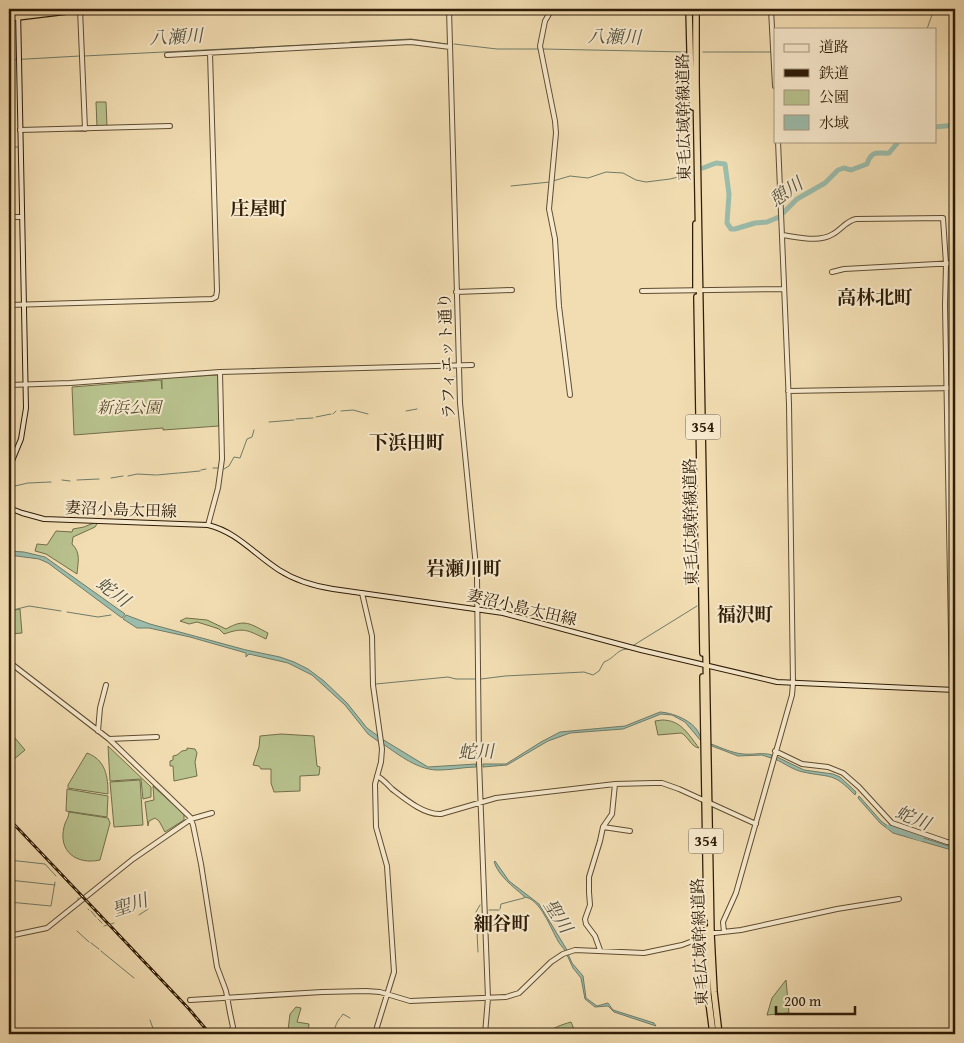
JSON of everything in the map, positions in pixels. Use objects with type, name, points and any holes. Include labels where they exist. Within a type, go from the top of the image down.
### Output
[{"type":"highway","points":[[9,18],[82,9]]},
{"type":"highway","name":"東毛広域幹線道路","points":[[694,9],[693,107],[705,665],[709,999],[713,1034]]},
{"type":"highway","name":"東毛広域幹線道路","points":[[694,9],[698,290]]},
{"type":"highway","name":"東毛広域幹線道路","points":[[709,934],[719,1034]]},
{"type":"street","points":[[9,468],[15,456],[23,429],[26,408],[18,9]]},
{"type":"street","points":[[82,9],[85,128]]},
{"type":"street","name":"ラフィエット通り","points":[[449,9],[458,365],[461,426],[476,562],[481,802]]},
{"type":"street","points":[[552,9],[544,28],[540,48],[555,127],[549,209],[555,239],[559,306],[570,395]]},
{"type":"street","points":[[771,9],[774,52]]},
{"type":"street","points":[[167,55],[411,42],[450,47]]},
{"type":"street","points":[[9,305],[212,299],[216,296],[210,53]]},
{"type":"street","points":[[20,130],[170,126]]},
{"type":"street","points":[[724,932],[723,922],[736,893],[792,695],[793,683],[788,391],[778,142]]},
{"type":"street","points":[[9,217],[22,217]]},
{"type":"street","points":[[782,235],[809,238],[826,237],[833,235],[847,222],[856,219],[943,218],[946,264],[945,305],[953,690],[955,710]]},
{"type":"street","points":[[832,272],[844,269],[955,263]]},
{"type":"street","points":[[642,291],[784,289]]},
{"type":"street","points":[[456,292],[512,290]]},
{"type":"street","points":[[9,385],[70,384],[220,372],[472,364]]},
{"type":"street","points":[[208,525],[218,488],[222,459],[220,372]]},
{"type":"street","points":[[788,391],[955,388]]},
{"type":"street","name":"妻沼小島太田線","points":[[9,508],[44,518],[208,525],[233,534],[273,566],[297,580],[319,587],[503,613],[641,650],[777,682],[953,690]]},
{"type":"street","points":[[362,593],[372,636],[373,685],[382,747],[381,762],[375,787],[377,829],[387,866],[394,972],[376,1034]]},
{"type":"street","points":[[9,662],[108,739],[191,819],[209,907],[217,967],[227,998],[232,1027],[230,1032],[226,1034]]},
{"type":"street","points":[[98,731],[100,708],[106,685]]},
{"type":"street","points":[[108,739],[157,738]]},
{"type":"street","points":[[775,752],[802,764],[838,770],[858,785],[892,823],[955,843]]},
{"type":"street","points":[[377,776],[409,801],[435,815],[501,798],[615,784],[662,783],[756,824]]},
{"type":"street","points":[[600,950],[585,919],[590,905],[588,892],[589,877],[603,827],[612,814],[615,784]]},
{"type":"street","points":[[481,802],[488,998],[485,1034]]},
{"type":"street","points":[[9,936],[47,928],[121,868],[191,819],[212,813]]},
{"type":"street","points":[[603,827],[630,832]]},
{"type":"street","points":[[190,1000],[366,991],[410,1000],[506,997],[518,993],[551,962],[563,954],[575,950],[644,954],[682,945],[709,934],[751,928],[837,909],[900,899]]},
{"type":"green space","points":[[96,102],[106,102],[107,126],[97,127]]},
{"type":"green space","name":"新浜公園","points":[[218,375],[219,426],[74,435],[72,387],[161,380],[162,389],[162,378]]},
{"type":"green space","points":[[96,522],[95,527],[73,537],[72,544],[77,551],[78,558],[77,574],[46,554],[35,551],[37,544],[47,545],[56,531],[72,532],[73,529]]},
{"type":"green space","points":[[20,609],[22,633],[9,634],[9,611]]},
{"type":"green space","points":[[186,618],[207,620],[226,629],[243,623],[268,633],[266,639],[245,630],[224,634],[219,629],[197,622],[189,624],[180,621]]},
{"type":"green space","points":[[662,720],[679,725],[699,748],[694,746],[681,733],[658,735],[655,721]]},
{"type":"green space","points":[[281,734],[314,736],[317,766],[320,767],[319,775],[300,776],[300,791],[274,792],[271,783],[271,769],[261,769],[259,766],[253,765],[259,747],[260,736]]},
{"type":"green space","points":[[15,738],[25,750],[13,760],[9,756],[9,744]]},
{"type":"green space","points":[[108,746],[151,787],[151,797],[143,799],[141,779],[110,781]]},
{"type":"green space","points":[[187,748],[195,749],[197,753],[195,762],[197,776],[174,781],[173,766],[170,766],[170,761],[173,760],[173,756],[187,750]]},
{"type":"green space","points":[[87,753],[98,760],[105,770],[108,794],[68,788]]},
{"type":"green space","points":[[140,780],[143,825],[114,827],[110,782]]},
{"type":"green space","points":[[153,786],[184,814],[184,820],[165,832],[159,821],[155,818],[149,821],[148,826],[145,802],[154,800]]},
{"type":"green space","points":[[67,789],[108,796],[107,817],[66,811]]},
{"type":"green space","points":[[69,812],[108,818],[110,823],[100,860],[92,861],[77,858],[67,850],[63,836]]},
{"type":"green space","points":[[786,980],[789,1013],[767,1015],[772,998]]},
{"type":"green space","points":[[296,1007],[301,1008],[297,1022],[309,1024],[308,1033],[288,1030],[290,1014]]},
{"type":"green space","points":[[571,1022],[576,1034],[546,1034],[561,1025]]},
{"type":"water","points":[[9,551],[45,557],[125,614],[122,618],[48,563],[39,559],[9,555]]},
{"type":"water","points":[[126,615],[150,624],[246,650],[280,657],[308,669],[347,703],[367,728],[378,736],[379,742],[368,734],[345,705],[312,675],[288,663],[249,654],[246,657],[246,653],[190,637],[149,628],[137,628],[123,619]]},
{"type":"water","points":[[660,712],[673,714],[692,724],[700,735],[701,741],[685,722],[672,715],[661,714],[623,729],[570,733],[548,741],[507,765],[483,767],[483,764],[506,764],[560,732],[625,726]]},
{"type":"water","points":[[382,739],[428,767],[476,764],[476,767],[440,770],[424,768],[396,753],[383,744]]},
{"type":"water","points":[[711,744],[739,753],[772,755],[771,758],[762,755],[738,756]]},
{"type":"water","points":[[775,756],[804,770],[833,774],[840,777],[856,792],[855,795],[836,779],[796,770],[775,759]]},
{"type":"water","points":[[859,796],[881,821],[889,827],[955,848],[955,851],[893,833],[880,823],[858,798]]},
{"type":"water","points":[[495,861],[509,881],[539,904],[567,950],[565,951],[559,942],[540,908],[530,899],[524,897],[506,880],[496,867]]},
{"type":"water","points":[[568,954],[572,963],[583,976],[586,998],[597,1006],[608,1003],[613,1010],[654,1023],[656,1026],[614,1012],[608,1006],[595,1007],[585,999],[581,978],[573,968]]},
{"type":"waterway","points":[[927,28],[934,9]]},
{"type":"waterway","name":"八瀬川","points":[[350,42],[411,39],[446,44]]},
{"type":"waterway","name":"八瀬川","points":[[84,56],[344,43]]},
{"type":"waterway","name":"八瀬川","points":[[454,44],[497,49],[539,49]]},
{"type":"waterway","name":"八瀬川","points":[[543,49],[686,52]]},
{"type":"waterway","name":"八瀬川","points":[[703,52],[774,52]]},
{"type":"waterway","name":"八瀬川","points":[[9,60],[80,56]]},
{"type":"waterway","name":"八瀬川","points":[[936,127],[955,125]]},
{"type":"waterway","name":"憩川","points":[[703,168],[716,163],[725,164],[729,194],[727,223],[731,229],[735,229],[755,223],[767,222],[779,217],[797,199],[825,183],[838,170],[844,168],[851,170],[867,164],[873,154],[889,153],[898,142]]},
{"type":"waterway","points":[[9,147],[18,147]]},
{"type":"waterway","name":"憩川","points":[[553,181],[570,176],[588,178],[606,172],[623,173],[636,180],[646,182],[687,175]]},
{"type":"waterway","name":"憩川","points":[[511,186],[550,182]]},
{"type":"waterway","points":[[447,382],[454,377]]},
{"type":"waterway","points":[[406,411],[417,409]]},
{"type":"waterway","points":[[341,411],[353,410],[368,414]]},
{"type":"waterway","points":[[333,414],[336,411]]},
{"type":"waterway","points":[[316,417],[331,414]]},
{"type":"waterway","points":[[296,419],[313,418]]},
{"type":"waterway","points":[[269,422],[294,420]]},
{"type":"waterway","points":[[224,469],[229,466],[234,457],[240,458],[247,439],[252,437],[254,430]]},
{"type":"waterway","points":[[213,468],[219,468]]},
{"type":"waterway","points":[[201,470],[206,469]]},
{"type":"waterway","points":[[179,473],[200,471]]},
{"type":"waterway","points":[[157,475],[178,473]]},
{"type":"waterway","points":[[128,476],[137,474],[156,475]]},
{"type":"waterway","points":[[111,478],[123,476]]},
{"type":"waterway","points":[[77,480],[99,479]]},
{"type":"waterway","points":[[62,480],[70,481]]},
{"type":"waterway","points":[[9,485],[51,482]]},
{"type":"waterway","points":[[9,611],[29,606],[61,611]]},
{"type":"waterway","points":[[634,645],[697,606]]},
{"type":"waterway","points":[[67,612],[98,617],[111,615]]},
{"type":"waterway","points":[[481,679],[584,672],[593,675],[599,671],[604,662],[620,651],[624,649],[632,650]]},
{"type":"waterway","points":[[376,684],[448,677],[477,679]]},
{"type":"waterway","name":"蛇川","points":[[889,827],[921,839]]},
{"type":"waterway","points":[[9,839],[13,830]]},
{"type":"waterway","points":[[9,860],[45,864],[56,876]]},
{"type":"waterway","points":[[9,880],[55,885]]},
{"type":"waterway","points":[[9,902],[51,906],[55,882]]},
{"type":"waterway","points":[[500,909],[501,904],[524,898]]},
{"type":"waterway","points":[[478,952],[476,912],[480,905]]},
{"type":"waterway","name":"聖川","points":[[139,915],[148,909]]},
{"type":"waterway","points":[[489,910],[499,910]]},
{"type":"waterway","points":[[91,911],[96,917]]},
{"type":"waterway","points":[[98,919],[102,923]]},
{"type":"waterway","name":"聖川","points":[[104,926],[114,923]]},
{"type":"waterway","points":[[77,931],[89,942]]},
{"type":"waterway","points":[[91,943],[99,949]]},
{"type":"waterway","points":[[101,951],[134,978]]},
{"type":"waterway","points":[[341,1017],[343,1014],[350,1018]]},
{"type":"waterway","points":[[331,1034],[340,1018]]},
{"type":"waterway","points":[[150,1020],[155,1034]]},
{"type":"waterway","points":[[11,1029],[11,1034]]},
{"type":"waterway","points":[[360,1030],[374,1029]]},
{"type":"railway","points":[[9,819],[189,1009],[210,1034]]},
{"type":"district","name":"庄屋町","points":[[259,208]]},
{"type":"district","name":"高林北町","points":[[875,297]]},
{"type":"district","name":"下浜田町","points":[[407,442]]},
{"type":"district","name":"岩瀬川町","points":[[464,568]]},
{"type":"district","name":"福沢町","points":[[745,614]]},
{"type":"district","name":"細谷町","points":[[502,923]]}]
